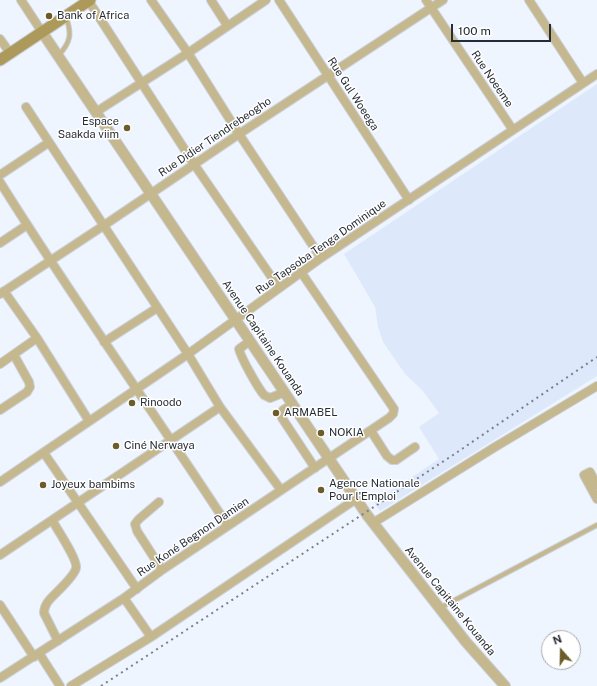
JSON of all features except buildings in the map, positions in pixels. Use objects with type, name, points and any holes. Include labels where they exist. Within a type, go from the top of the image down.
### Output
[{"type":"main road","points":[[0,60],[89,0]]},
{"type":"street","points":[[21,0],[42,32]]},
{"type":"street","points":[[89,0],[194,164],[279,288]]},
{"type":"street","points":[[151,0],[188,53],[239,134],[321,258]]},
{"type":"street","points":[[211,0],[227,25]]},
{"type":"street","points":[[96,112],[188,53],[227,25],[266,0]]},
{"type":"street","name":"Rue Gul Woeega","points":[[279,0],[409,200]]},
{"type":"street","name":"Rue Noeeme","points":[[426,0],[513,130]]},
{"type":"street","name":"Rue Didier Tiendrebeogho","points":[[2,292],[104,226],[239,134],[443,0]]},
{"type":"street","points":[[528,0],[583,83]]},
{"type":"street","name":"Avenue Capitaine Kouanda","points":[[42,32],[330,458],[356,499],[406,566],[466,642],[504,686]]},
{"type":"street","points":[[0,39],[10,53]]},
{"type":"street","name":"Rue Tapsoba Tenga Dominique","points":[[0,482],[188,354],[321,258],[597,74]]},
{"type":"street","points":[[26,107],[48,143],[188,354],[220,407],[281,490]]},
{"type":"street","points":[[0,175],[48,143]]},
{"type":"street","points":[[0,182],[104,342],[171,439],[228,526]]},
{"type":"street","points":[[0,243],[27,225]]},
{"type":"street","name":"Rue Koné Begnon Damien","points":[[0,678],[124,598],[162,570],[371,431],[393,414],[394,409],[301,272]]},
{"type":"street","points":[[2,292],[37,338],[89,421]]},
{"type":"street","points":[[104,342],[157,308]]},
{"type":"street","points":[[0,364],[37,338]]},
{"type":"street","points":[[250,341],[239,349],[240,353],[245,365],[264,395],[270,398],[285,392]]},
{"type":"street","points":[[0,410],[27,392],[30,387],[29,382],[14,355]]},
{"type":"street","points":[[373,523],[597,386]]},
{"type":"street","points":[[293,404],[283,410],[281,413],[282,418],[315,468]]},
{"type":"street","points":[[0,555],[220,407]]},
{"type":"street","points":[[371,431],[392,460],[396,460],[415,447]]},
{"type":"street","points":[[44,453],[137,589]]},
{"type":"street","points":[[597,485],[590,472],[584,476],[597,498]]},
{"type":"street","points":[[71,686],[151,637],[356,499]]},
{"type":"street","points":[[159,502],[135,524],[137,531],[162,570]]},
{"type":"street","points":[[52,520],[75,560],[76,568],[73,574],[47,602],[44,608],[44,613],[58,640]]},
{"type":"street","points":[[124,598],[151,637]]},
{"type":"street","points":[[0,605],[60,686]]},
{"type":"lane","points":[[58,56],[69,42],[70,34],[66,16]]},
{"type":"lane","points":[[440,608],[597,525]]},
{"type":"shaded area","points":[[597,84],[597,376],[380,511],[374,502],[439,459],[419,427],[439,413],[422,390],[405,374],[383,342],[378,327],[375,307],[344,254]]},
{"type":"railway","points":[[101,686],[453,455],[597,357]]},
{"type":"place","name":"Bank of Africa","points":[[49,16]]},
{"type":"place","name":"Espace Saakda viim","points":[[127,128]]},
{"type":"place","name":"Rinoodo","points":[[132,403]]},
{"type":"place","name":"ARMABEL","points":[[276,413]]},
{"type":"place","name":"NOKIA","points":[[321,433]]},
{"type":"place","name":"Ciné Nerwaya","points":[[116,446]]},
{"type":"place","name":"Joyeux bambims","points":[[43,485]]},
{"type":"place","name":"Agence Nationale Pour l'Emploi","points":[[321,490]]}]
